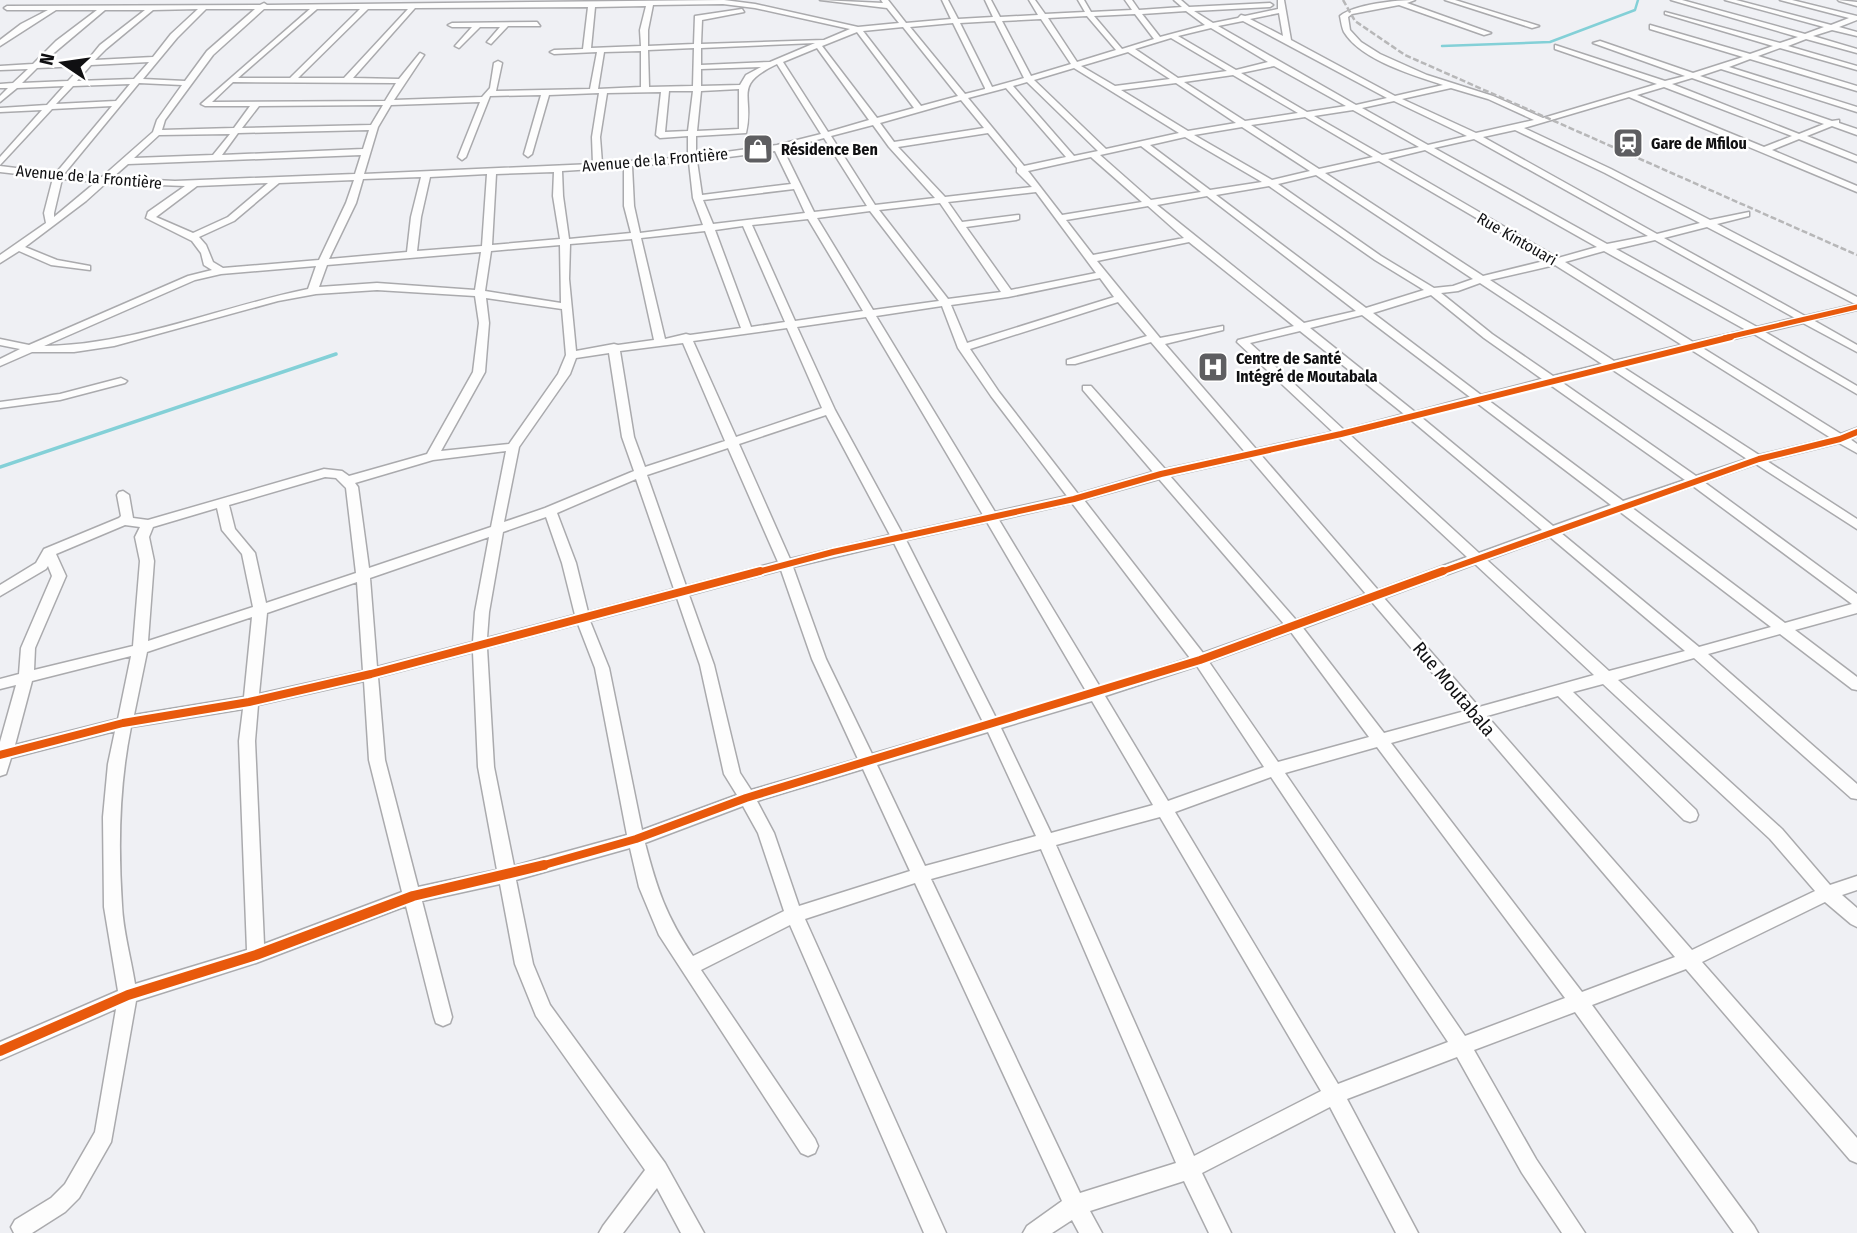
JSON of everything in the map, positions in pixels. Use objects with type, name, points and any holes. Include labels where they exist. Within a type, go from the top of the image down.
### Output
[{"type":"street","points":[[3,10],[26,0]]},
{"type":"street","points":[[0,44],[24,26],[73,0]]},
{"type":"street","points":[[0,100],[34,66],[102,9],[118,0]]},
{"type":"street","points":[[0,162],[74,83],[90,61],[139,15],[169,0]]},
{"type":"street","points":[[51,224],[49,213],[58,176],[189,19],[202,8],[220,0]]},
{"type":"street","points":[[0,260],[51,224],[157,133],[166,111],[177,102],[178,94],[210,53],[261,7],[275,0]]},
{"type":"street","points":[[341,8],[353,0]]},
{"type":"street","points":[[747,329],[698,198],[692,134],[697,88],[698,18],[748,10],[765,0]]},
{"type":"street","points":[[823,0],[887,3]]},
{"type":"street","points":[[945,0],[989,88]]},
{"type":"street","points":[[988,0],[1030,79],[1151,204],[1301,328],[1412,415],[1551,534],[1697,653],[1857,793]]},
{"type":"street","points":[[1032,0],[1075,65],[1271,183],[1378,258],[1432,291],[1488,337],[1694,481],[1857,601]]},
{"type":"street","points":[[1081,0],[1088,14],[1125,51],[1247,124],[1315,172],[1614,364],[1857,525]]},
{"type":"street","points":[[1128,0],[1158,40]]},
{"type":"street","points":[[1177,0],[1185,9],[1275,63],[1754,330],[1857,391]]},
{"type":"street","points":[[1412,0],[1356,11],[1344,16],[1343,23],[1348,34],[1359,44],[1395,65],[1483,95],[1542,121]]},
{"type":"street","points":[[1448,0],[1535,26]]},
{"type":"street","points":[[1674,0],[1857,51]]},
{"type":"street","points":[[1695,5],[1703,0]]},
{"type":"street","points":[[1728,0],[1857,34]]},
{"type":"street","points":[[1783,0],[1857,18]]},
{"type":"street","points":[[1841,0],[1857,4]]},
{"type":"street","points":[[3,10],[400,7],[411,3],[592,5],[724,1],[858,29],[956,21],[1282,5],[1287,41]]},
{"type":"street","points":[[1354,1],[1356,11]]},
{"type":"street","points":[[347,80],[411,3]]},
{"type":"street","points":[[645,89],[643,30],[650,3]]},
{"type":"street","name":"Rue Moutabala","points":[[887,3],[1038,189],[1120,298],[1857,1153]]},
{"type":"street","points":[[1401,3],[1487,33]]},
{"type":"street","points":[[587,50],[592,5]]},
{"type":"street","name":"Avenue de la Frontière","points":[[0,169],[102,181],[195,184],[558,169],[694,159],[778,148],[989,88],[1030,79],[1282,5]]},
{"type":"street","points":[[493,24],[504,6]]},
{"type":"street","points":[[292,80],[366,7]]},
{"type":"street","points":[[316,8],[205,104],[388,103],[546,91],[743,87]]},
{"type":"street","points":[[1667,13],[1857,68]]},
{"type":"street","points":[[1241,17],[1392,97],[1477,137],[1857,349]]},
{"type":"street","points":[[1060,219],[1271,183],[1542,121],[1752,57],[1857,18]]},
{"type":"street","points":[[491,42],[506,24]]},
{"type":"street","points":[[452,25],[537,24]]},
{"type":"street","points":[[459,46],[478,25]]},
{"type":"street","points":[[1653,27],[1857,89]]},
{"type":"street","points":[[665,89],[659,134],[745,130],[743,87],[749,77],[775,63],[858,29]]},
{"type":"street","points":[[858,29],[919,109]]},
{"type":"street","name":"Rue Kintouari","points":[[1172,36],[1556,261],[1857,449]]},
{"type":"street","points":[[554,52],[832,40]]},
{"type":"street","points":[[1606,46],[1597,43],[1857,132]]},
{"type":"street","points":[[818,45],[892,145],[943,201],[1008,294]]},
{"type":"street","points":[[1558,47],[1662,83],[1857,159]]},
{"type":"street","points":[[598,166],[596,137],[601,50]]},
{"type":"street","points":[[312,292],[323,261],[351,203],[374,127],[420,55]]},
{"type":"street","points":[[0,68],[155,59]]},
{"type":"street","points":[[462,157],[486,97],[494,89],[498,63]]},
{"type":"street","points":[[697,67],[775,63]]},
{"type":"street","points":[[775,63],[827,135],[873,209],[945,302],[963,348],[1074,499],[1200,660],[1462,1048],[1529,1166],[1574,1233]]},
{"type":"street","points":[[1112,89],[1174,79],[1233,74],[1275,63]]},
{"type":"street","points":[[1721,67],[1857,110]]},
{"type":"street","points":[[231,79],[401,82]]},
{"type":"street","points":[[0,86],[137,81],[189,83]]},
{"type":"street","points":[[1007,84],[1073,160]]},
{"type":"street","points":[[1020,170],[1186,134],[1356,107],[1452,85]]},
{"type":"street","points":[[528,154],[546,91]]},
{"type":"street","points":[[1628,94],[1857,189]]},
{"type":"street","points":[[0,110],[120,103]]},
{"type":"street","points":[[218,156],[257,103]]},
{"type":"street","points":[[1765,150],[1799,135],[1857,116]]},
{"type":"street","points":[[157,133],[374,127]]},
{"type":"street","points":[[1517,127],[1608,171],[1857,301]]},
{"type":"street","points":[[892,145],[989,130]]},
{"type":"street","points":[[1142,144],[1209,192],[1361,311],[1857,685]]},
{"type":"street","points":[[778,148],[811,215],[1334,1096],[1406,1233]]},
{"type":"street","points":[[125,161],[365,152]]},
{"type":"street","points":[[628,164],[629,206],[660,341]]},
{"type":"street","points":[[558,169],[571,355],[564,374],[513,447],[496,528],[482,612],[480,644],[486,767],[524,964],[542,1010],[658,1170],[693,1233]]},
{"type":"street","points":[[432,456],[479,372],[484,323],[480,293],[487,248],[492,172]]},
{"type":"street","points":[[412,254],[416,217],[426,174]]},
{"type":"street","points":[[193,236],[231,219],[276,181]]},
{"type":"street","points":[[195,184],[151,215],[151,218],[201,241],[208,255],[208,264],[221,271]]},
{"type":"street","points":[[698,198],[796,186]]},
{"type":"street","points":[[0,363],[192,278],[221,271],[635,236],[1038,189]]},
{"type":"street","points":[[1746,214],[1605,247],[1482,279],[1454,289],[1432,291],[1399,303],[1242,342],[1776,834],[1827,893],[1857,919]]},
{"type":"street","points":[[959,225],[1016,217]]},
{"type":"street","points":[[746,223],[829,410],[899,539],[1048,840],[1189,1168],[1220,1233]]},
{"type":"street","points":[[1090,259],[1191,239]]},
{"type":"street","points":[[20,248],[55,262],[86,268]]},
{"type":"street","points":[[571,355],[1008,294],[1101,275]]},
{"type":"street","points":[[0,342],[28,349],[73,349],[119,342],[258,302],[312,292],[387,285],[480,293],[568,307]]},
{"type":"street","points":[[963,348],[1120,298]]},
{"type":"street","points":[[1,760],[123,723],[249,702],[371,674],[480,644],[583,620],[785,564],[1074,499],[1161,474],[1253,455],[1614,364],[1857,307]]},
{"type":"street","points":[[1071,362],[1157,339],[1219,328]]},
{"type":"street","points":[[686,337],[785,564],[819,659],[918,875],[970,978],[1075,1205],[1091,1233]]},
{"type":"street","points":[[614,347],[628,437],[707,665],[732,774],[766,833],[794,915],[935,1233]]},
{"type":"street","points":[[0,405],[60,397],[121,382]]},
{"type":"street","points":[[1087,388],[1293,625],[1633,1074],[1747,1233]]},
{"type":"street","points":[[0,684],[140,649],[363,576],[550,511],[640,474],[829,410]]},
{"type":"street","points":[[0,1051],[128,995],[256,955],[413,896],[507,875],[636,839],[746,798],[993,727],[1096,694],[1200,660],[1694,481],[1759,459],[1840,439],[1857,432]]},
{"type":"street","points":[[347,481],[432,456],[513,447]]},
{"type":"street","points":[[124,521],[148,524],[324,473],[336,473],[346,477],[352,487],[363,576],[377,760],[443,1017]]},
{"type":"street","points":[[0,591],[41,566],[49,552],[124,521],[128,516],[123,495]]},
{"type":"street","points":[[222,503],[229,530],[248,553],[260,609],[247,741],[256,955]]},
{"type":"street","points":[[550,511],[569,563],[583,620],[607,692],[636,839],[648,887],[664,930],[691,966],[808,1146]]},
{"type":"street","points":[[22,1227],[58,1205],[72,1191],[104,1135],[128,995],[113,907],[111,817],[123,723],[140,649],[148,585],[142,537],[148,524]]},
{"type":"street","points":[[1,760],[26,677],[28,648],[59,576],[49,552]]},
{"type":"street","points":[[691,966],[794,915],[918,875],[1164,809],[1273,770],[1857,608]]},
{"type":"street","points":[[1560,689],[1690,815]]},
{"type":"street","points":[[1034,1233],[1075,1205],[1189,1168],[1334,1096],[1688,960],[1827,893],[1857,883]]},
{"type":"street","points":[[610,1233],[658,1170]]},
{"type":"waterway","points":[[1442,46],[1550,42],[1635,10],[1638,0]]},
{"type":"waterway","points":[[0,467],[336,354]]},
{"type":"railway","points":[[1343,0],[1355,21],[1405,55],[1857,255]]},
{"type":"cycle path","points":[[0,755],[123,723],[249,702],[371,674],[833,552],[1074,499],[1161,474],[1341,434],[1614,364],[1857,307]]},
{"type":"cycle path","points":[[0,1051],[128,995],[256,955],[413,896],[507,875],[636,839],[746,798],[1095,694],[1200,660],[1619,507],[1759,459],[1840,439],[1857,432]]},
{"type":"place","name":"Gare de Mfilou","points":[[1628,143]]},
{"type":"place","name":"Résidence Ben","points":[[758,149]]},
{"type":"place","name":"Centre de Santé Intégré de Moutabala","points":[[1213,367]]}]
